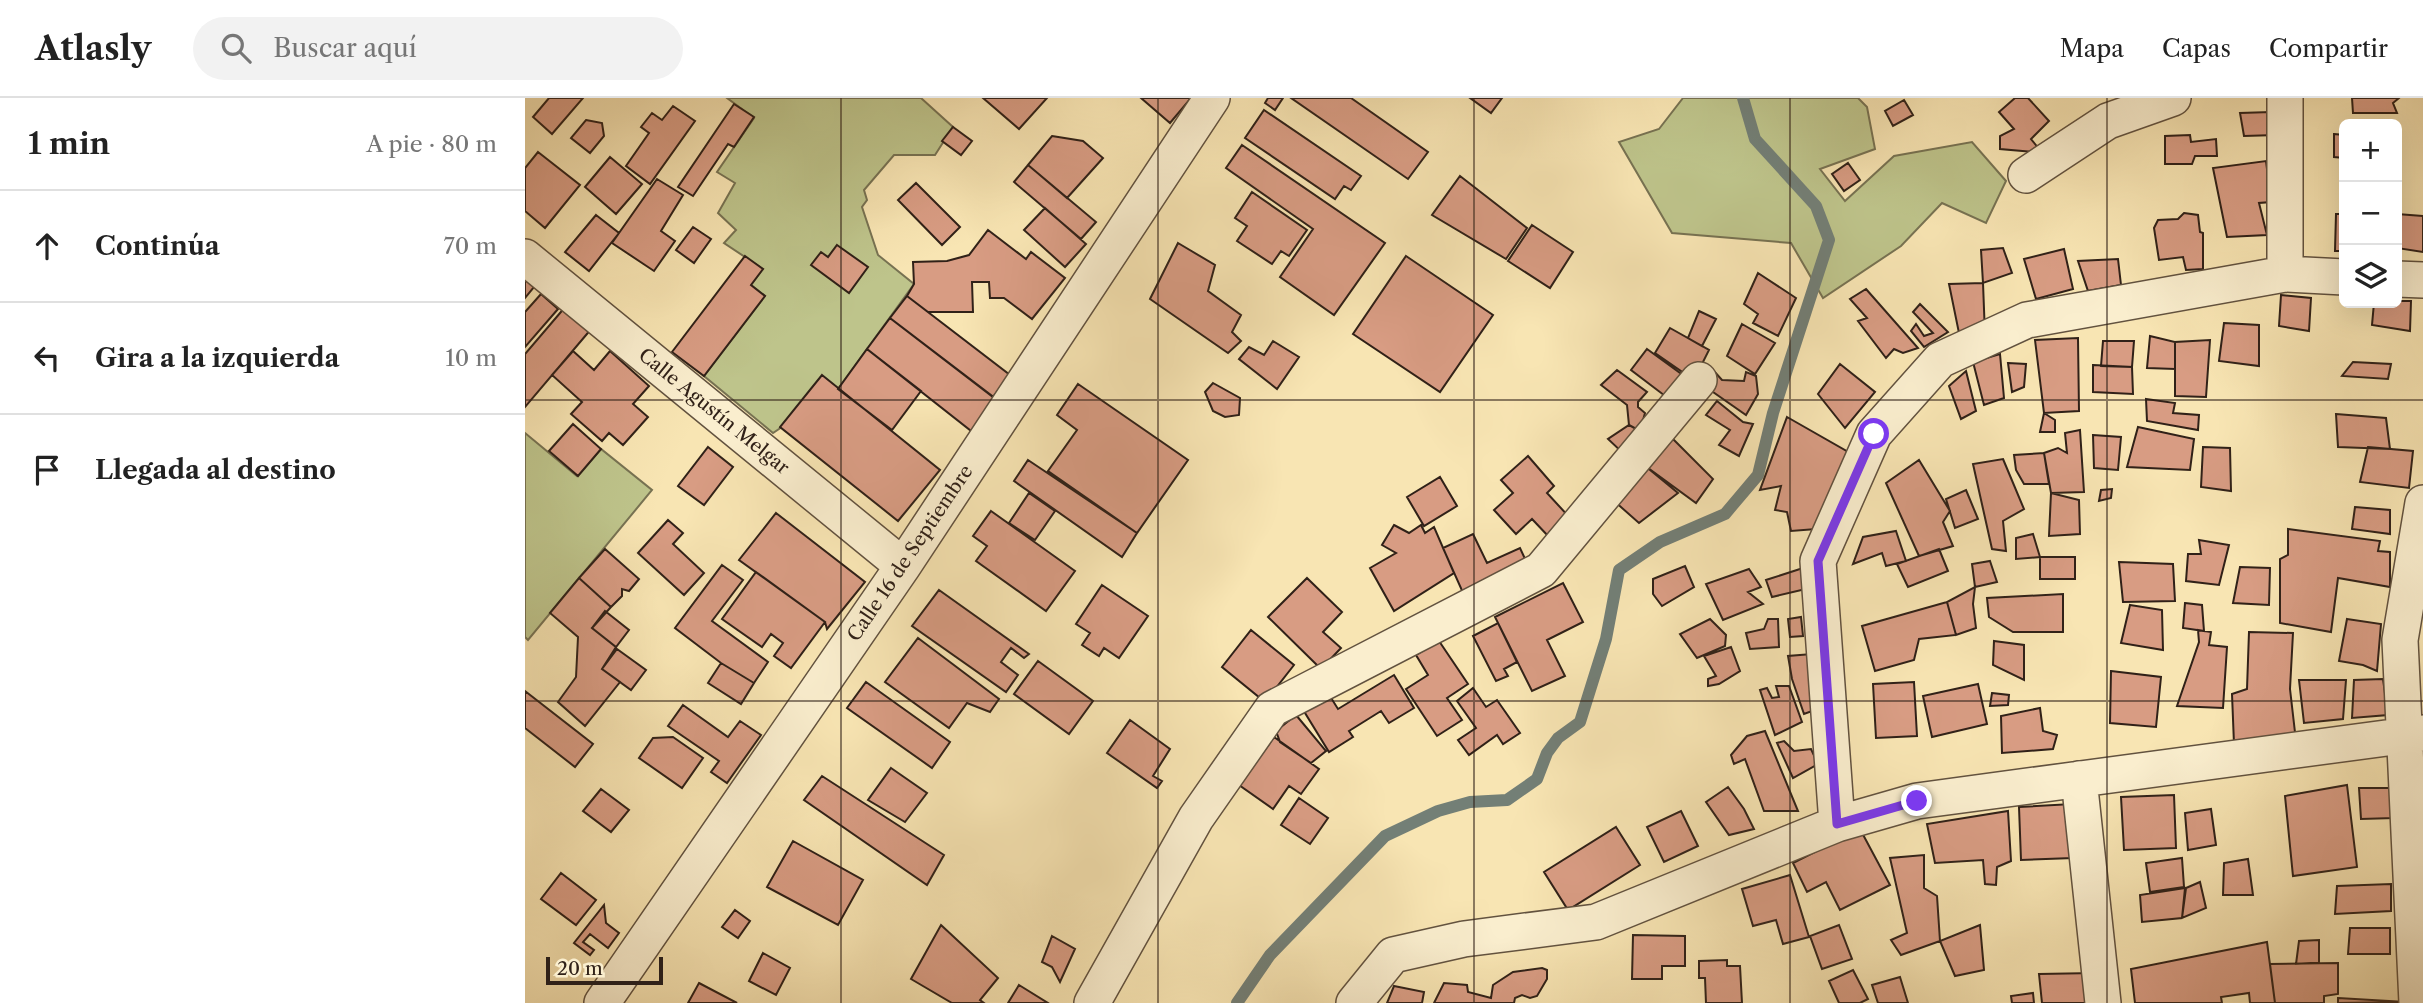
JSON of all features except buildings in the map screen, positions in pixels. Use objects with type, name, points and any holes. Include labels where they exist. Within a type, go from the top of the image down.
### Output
[{"type":"street","name":"Calle 16 de Septiembre","points":[[602,1003],[902,566],[1212,98]]},
{"type":"street","points":[[2026,175],[2108,121],[2173,98]]},
{"type":"street","points":[[2285,98],[2285,275]]},
{"type":"street","name":"Calle Agustín Melgar","points":[[525,257],[902,566]]},
{"type":"street","points":[[1837,824],[1818,561],[1874,434],[1940,360],[2027,320],[2285,275],[2339,277]]},
{"type":"street","points":[[2402,279],[2423,280]]},
{"type":"street","points":[[1092,1003],[1196,818],[1272,709],[1541,570],[1699,380]]},
{"type":"street","points":[[2417,1003],[2413,734],[2400,640],[2423,503]]},
{"type":"street","points":[[1354,1003],[1393,955],[1464,939],[1596,922],[1837,824],[1917,801],[2413,734]]},
{"type":"street","points":[[2079,779],[2103,1003]]},
{"type":"green space","points":[[727,98],[921,98],[953,127],[935,155],[894,155],[864,190],[867,200],[862,207],[878,255],[914,284],[838,389],[773,433],[704,376],[765,296],[751,285],[763,269],[724,243],[736,230],[718,213],[735,183],[717,172],[754,118]]},
{"type":"green space","points":[[1683,98],[1858,98],[1867,107],[1875,149],[1820,169],[1845,201],[1894,156],[1972,142],[2006,181],[1986,223],[1942,203],[1901,246],[1823,298],[1791,243],[1672,233],[1619,142],[1659,129]]},
{"type":"green space","points":[[525,433],[577,476],[601,449],[652,490],[528,640],[525,637]]},
{"type":"waterway","points":[[1237,1003],[1270,955],[1385,836],[1438,811],[1470,802],[1507,800],[1537,779],[1547,753],[1558,738],[1580,722],[1606,639],[1619,570],[1660,542],[1725,514],[1758,475],[1773,413],[1829,240],[1816,206],[1755,139],[1743,98]]},
{"type":"route","points":[[1874,434],[1818,561],[1837,824],[1917,801]]}]
